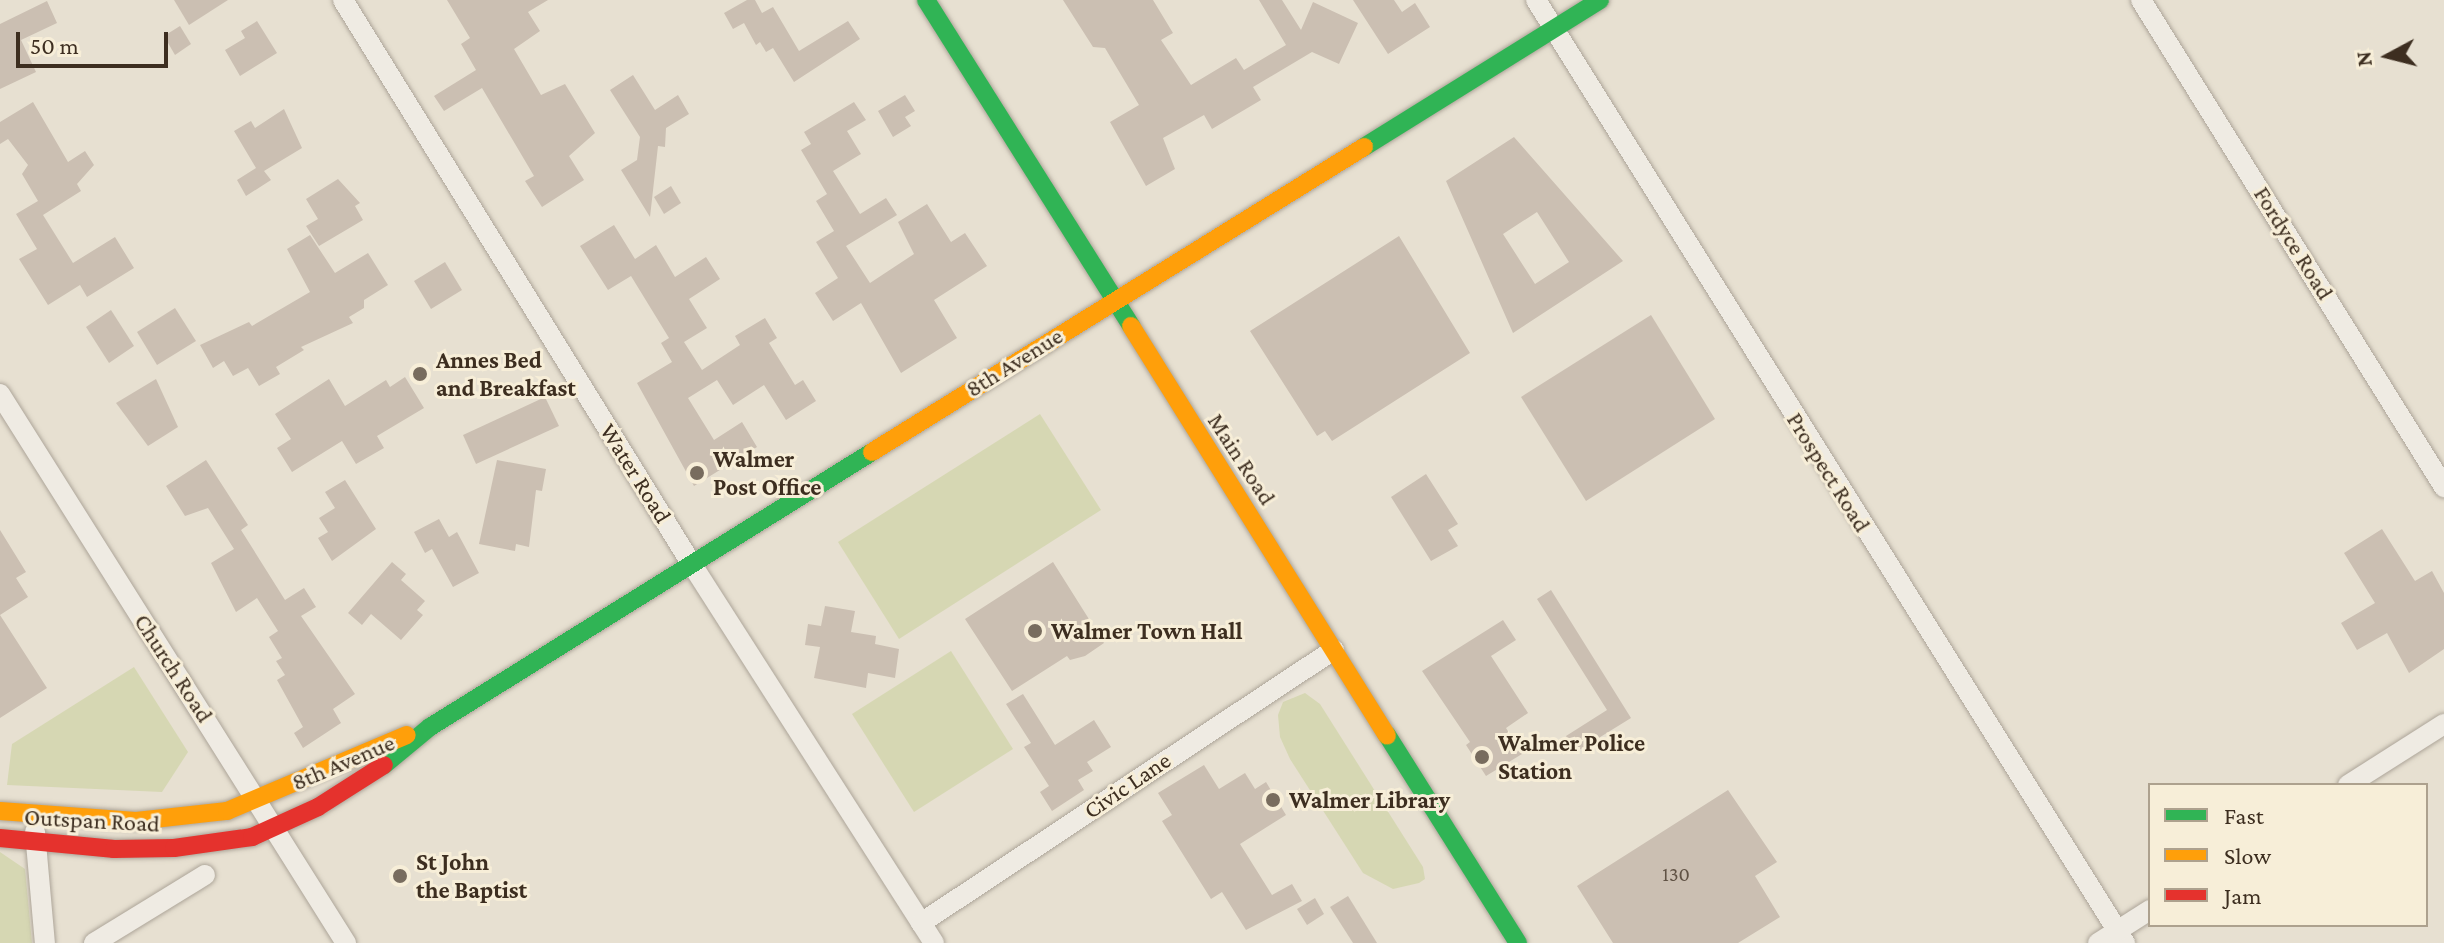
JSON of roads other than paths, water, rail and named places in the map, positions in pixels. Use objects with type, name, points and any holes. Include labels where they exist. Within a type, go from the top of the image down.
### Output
[{"type":"main road","name":"Main Road","points":[[926,0],[1112,301],[1518,943]]},
{"type":"main road","name":"8th Avenue","points":[[276,829],[358,783],[430,727],[691,563],[1600,0]]},
{"type":"main road","name":"8th Avenue","points":[[257,799],[430,727]]},
{"type":"main road","name":"Outspan Road","points":[[0,811],[175,819],[227,811],[257,799]]},
{"type":"main road","name":"Outspan Road","points":[[0,838],[37,843],[174,848],[276,829]]},
{"type":"street","name":"Water Road","points":[[343,0],[691,563],[934,943]]},
{"type":"street","name":"Prospect Road","points":[[1536,0],[2122,937]]},
{"type":"street","name":"Fordyce Road","points":[[2141,0],[2444,487]]},
{"type":"street","name":"Church Road","points":[[0,394],[346,943]]},
{"type":"street","name":"Civic Lane","points":[[921,923],[1334,650]]},
{"type":"street","points":[[2351,783],[2444,724]]},
{"type":"street","points":[[33,814],[45,943]]},
{"type":"street","points":[[94,943],[205,875]]},
{"type":"street","points":[[2098,943],[2122,937],[2148,912]]},
{"type":"place","name":"Annes Bed and Breakfast","points":[[420,374]]},
{"type":"place","name":"Walmer Post Office","points":[[697,473]]},
{"type":"place","name":"Walmer Town Hall","points":[[1035,631]]},
{"type":"place","name":"Walmer Police Station","points":[[1482,757]]},
{"type":"place","name":"Walmer Library","points":[[1273,800]]},
{"type":"place","name":"St John the Baptist","points":[[400,876]]}]
